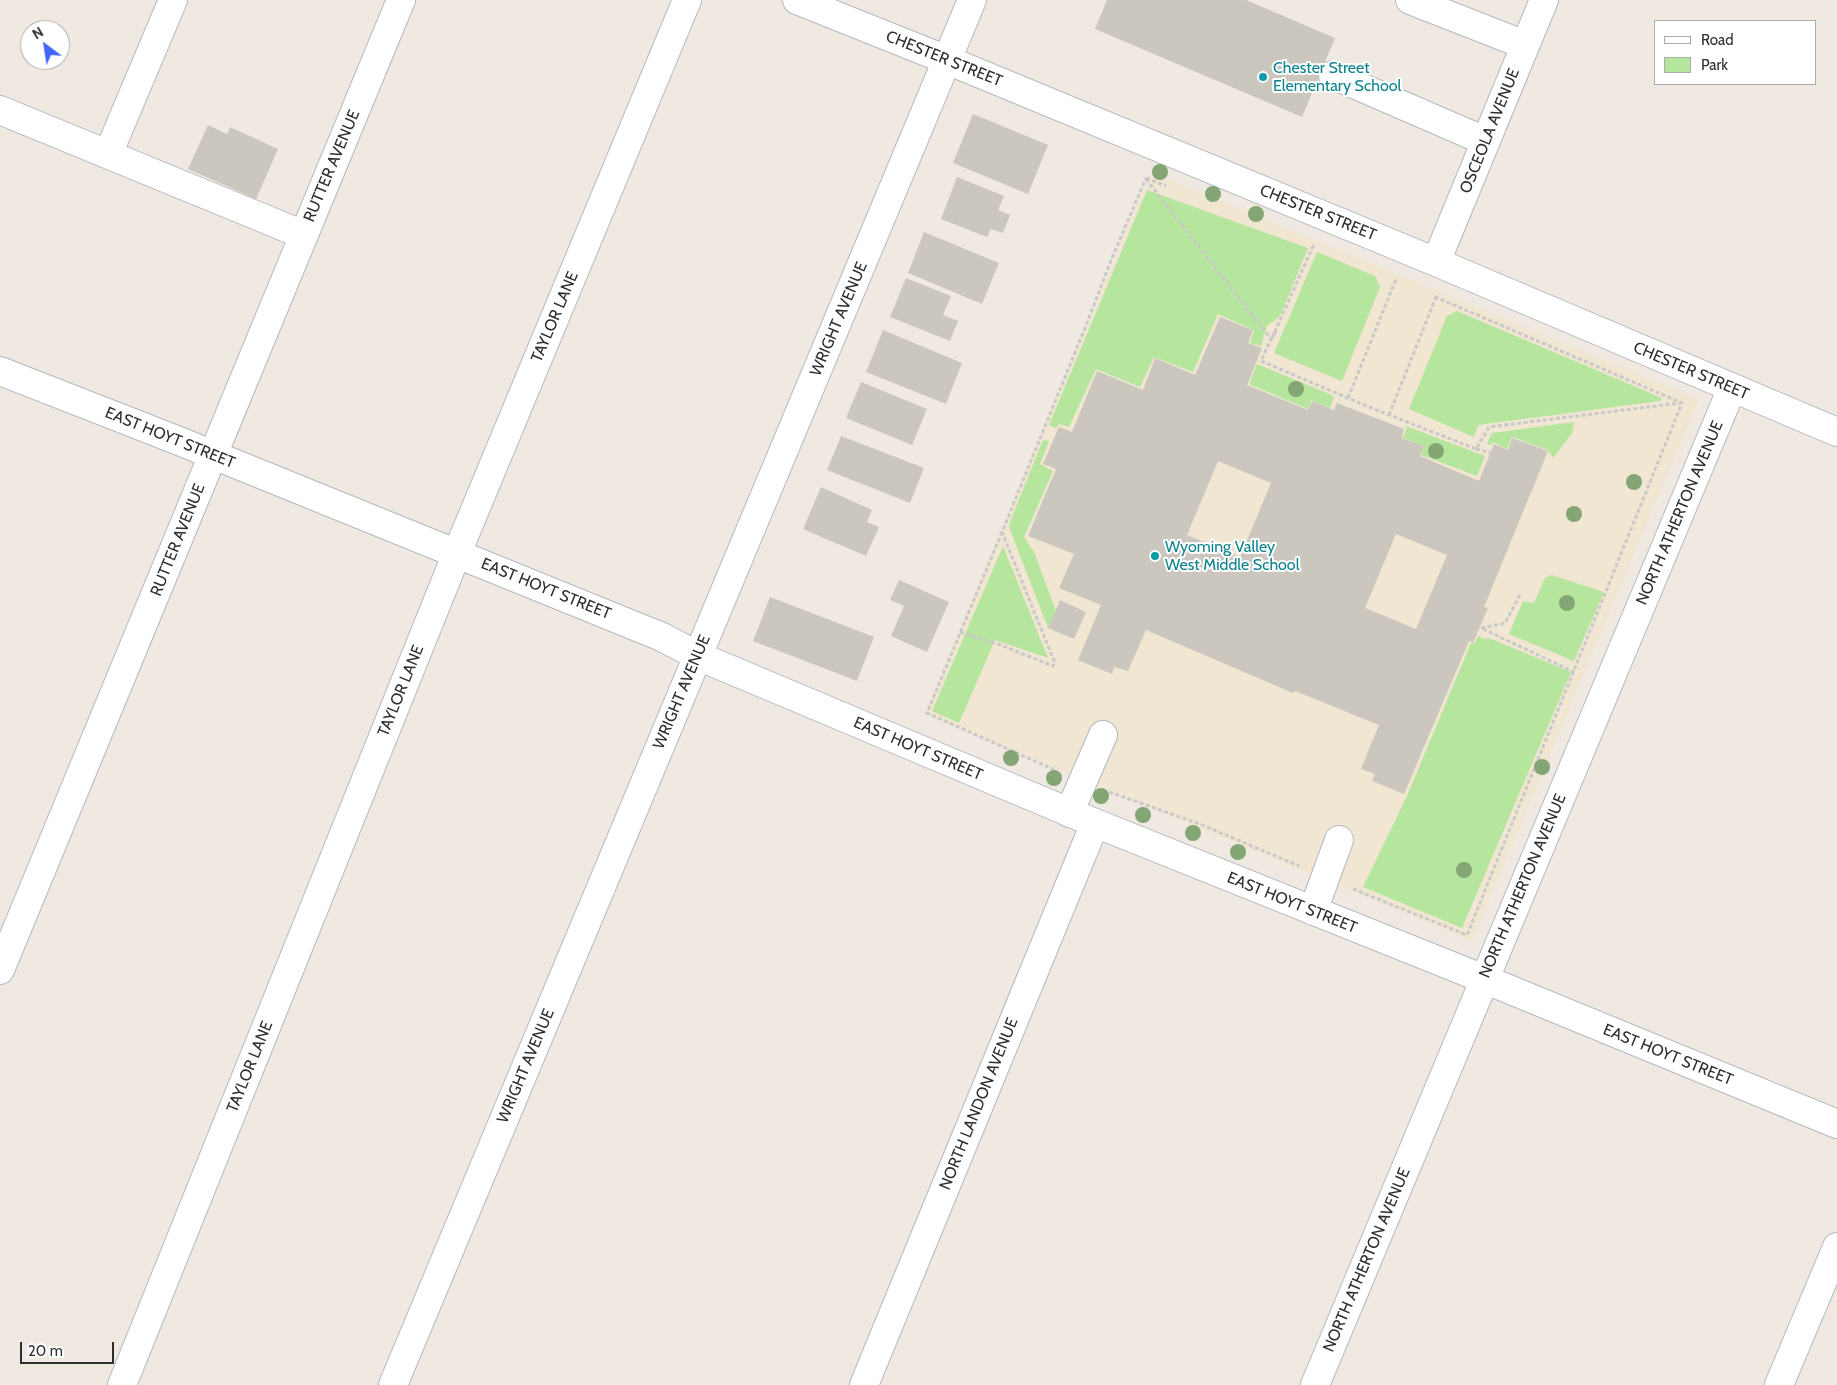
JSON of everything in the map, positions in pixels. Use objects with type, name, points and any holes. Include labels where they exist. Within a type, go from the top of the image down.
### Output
[{"type":"street","points":[[108,154],[173,0]]},
{"type":"street","name":"RUTTER AVENUE","points":[[0,970],[401,0]]},
{"type":"street","name":"TAYLOR LANE","points":[[122,1385],[457,553],[687,0]]},
{"type":"street","name":"CHESTER STREET","points":[[797,0],[1436,262],[1837,432]]},
{"type":"street","name":"WRIGHT AVENUE","points":[[393,1385],[972,0]]},
{"type":"street","points":[[1410,0],[1525,45]]},
{"type":"street","name":"OSCEOLA AVENUE","points":[[1436,262],[1544,0]]},
{"type":"street","points":[[1332,75],[1485,141]]},
{"type":"street","points":[[0,110],[304,235]]},
{"type":"street","name":"EAST HOYT STREET","points":[[0,371],[213,454],[662,637],[698,656],[1069,813],[1484,979],[1837,1124]]},
{"type":"street","name":"NORTH ATHERTON AVENUE","points":[[1315,1385],[1732,388]]},
{"type":"street","points":[[1069,813],[1103,736]]},
{"type":"street","name":"NORTH LANDON AVENUE","points":[[864,1385],[1094,823]]},
{"type":"street","points":[[1313,911],[1338,840]]},
{"type":"street","points":[[1779,1385],[1837,1247]]},
{"type":"path","points":[[1146,178],[1173,188]]},
{"type":"path","points":[[1146,178],[1272,339]]},
{"type":"path","points":[[1146,178],[927,713],[1083,782],[1200,824],[1467,935],[1682,403]]},
{"type":"path","points":[[1266,350],[1316,241]]},
{"type":"path","points":[[1348,398],[1396,279],[1401,281]]},
{"type":"path","points":[[1429,294],[1682,403]]},
{"type":"path","points":[[1389,415],[1436,298]]},
{"type":"path","points":[[1276,331],[1261,361],[1389,415],[1490,454]]},
{"type":"path","points":[[1476,449],[1489,427],[1682,403]]},
{"type":"path","points":[[960,632],[998,644],[1053,666],[1055,663],[1002,532]]},
{"type":"path","points":[[1520,595],[1505,623],[1481,628],[1574,672]]},
{"type":"shaded area","points":[[1151,172],[1699,399],[1472,941],[924,714]]},
{"type":"green space","points":[[1147,190],[1308,248],[1280,316],[1267,326],[1261,346],[1250,343],[1254,330],[1218,314],[1193,372],[1154,357],[1140,387],[1096,369],[1069,427],[1059,424],[1056,428],[1049,425]]},
{"type":"green space","points":[[1317,252],[1375,276],[1380,287],[1342,381],[1274,353]]},
{"type":"green space","points":[[1457,311],[1662,398],[1660,401],[1478,425],[1474,437],[1409,409],[1447,316]]},
{"type":"green space","points":[[1257,364],[1334,396],[1330,408],[1311,400],[1308,409],[1249,384]]},
{"type":"green space","points":[[1574,422],[1572,433],[1553,458],[1548,450],[1512,437],[1507,449],[1493,442],[1491,445],[1487,444],[1492,433]]},
{"type":"green space","points":[[1403,425],[1485,456],[1477,476],[1421,455],[1424,446],[1403,438],[1407,428]]},
{"type":"green space","points":[[1043,440],[1049,441],[1040,464],[1053,471],[1024,537],[1034,552],[1056,611],[1048,628],[1009,527]]},
{"type":"green space","points":[[1003,546],[1048,658],[995,640],[959,723],[932,711]]},
{"type":"green space","points":[[1551,575],[1604,592],[1574,661],[1509,634],[1523,601],[1534,603],[1545,578]]},
{"type":"green space","points":[[1478,636],[1484,639],[1489,638],[1571,672],[1462,928],[1363,887],[1407,796],[1471,643],[1474,644]]},
{"type":"building","name":"Chester Street Elementary School","points":[[1107,0],[1246,0],[1335,38],[1302,117],[1095,29]]},
{"type":"building","points":[[973,114],[1048,145],[1028,194],[953,163]]},
{"type":"building","points":[[208,125],[227,134],[230,127],[278,149],[256,199],[188,169]]},
{"type":"building","points":[[957,177],[1004,196],[998,210],[1010,215],[1003,233],[991,229],[987,237],[941,219]]},
{"type":"building","points":[[924,232],[999,263],[982,304],[908,273]]},
{"type":"building","points":[[906,278],[951,296],[943,315],[958,321],[950,341],[890,317]]},
{"type":"building","name":"Wyoming Valley West Middle School","points":[[1220,317],[1253,330],[1248,343],[1262,348],[1247,385],[1308,410],[1312,401],[1334,410],[1337,403],[1404,429],[1402,438],[1424,446],[1420,456],[1479,481],[1494,444],[1508,450],[1512,438],[1548,451],[1484,607],[1488,608],[1473,643],[1469,641],[1404,794],[1372,781],[1375,774],[1361,769],[1379,725],[1295,691],[1293,693],[1146,630],[1128,671],[1114,667],[1112,674],[1078,660],[1101,605],[1059,588],[1074,554],[1028,536],[1056,469],[1043,464],[1059,427],[1072,432],[1097,371],[1143,390],[1155,358],[1195,375]],"holes":[[[1218,461],[1271,483],[1240,557],[1187,535]],[[1396,534],[1447,555],[1416,629],[1365,608]]]},
{"type":"building","points":[[883,330],[962,363],[946,404],[866,372]]},
{"type":"building","points":[[861,382],[927,409],[912,445],[846,418]]},
{"type":"building","points":[[841,436],[924,468],[910,503],[827,470]]},
{"type":"building","points":[[821,487],[872,510],[867,522],[879,527],[866,556],[803,529]]},
{"type":"building","points":[[899,580],[949,602],[927,652],[891,636],[904,606],[890,600]]},
{"type":"building","points":[[770,597],[874,637],[857,681],[753,641]]},
{"type":"building","points":[[1060,600],[1086,612],[1074,639],[1048,628]]},
{"type":"place","name":"Chester Street Elementary School","points":[[1263,77]]},
{"type":"place","name":"Wyoming Valley West Middle School","points":[[1155,556]]}]
